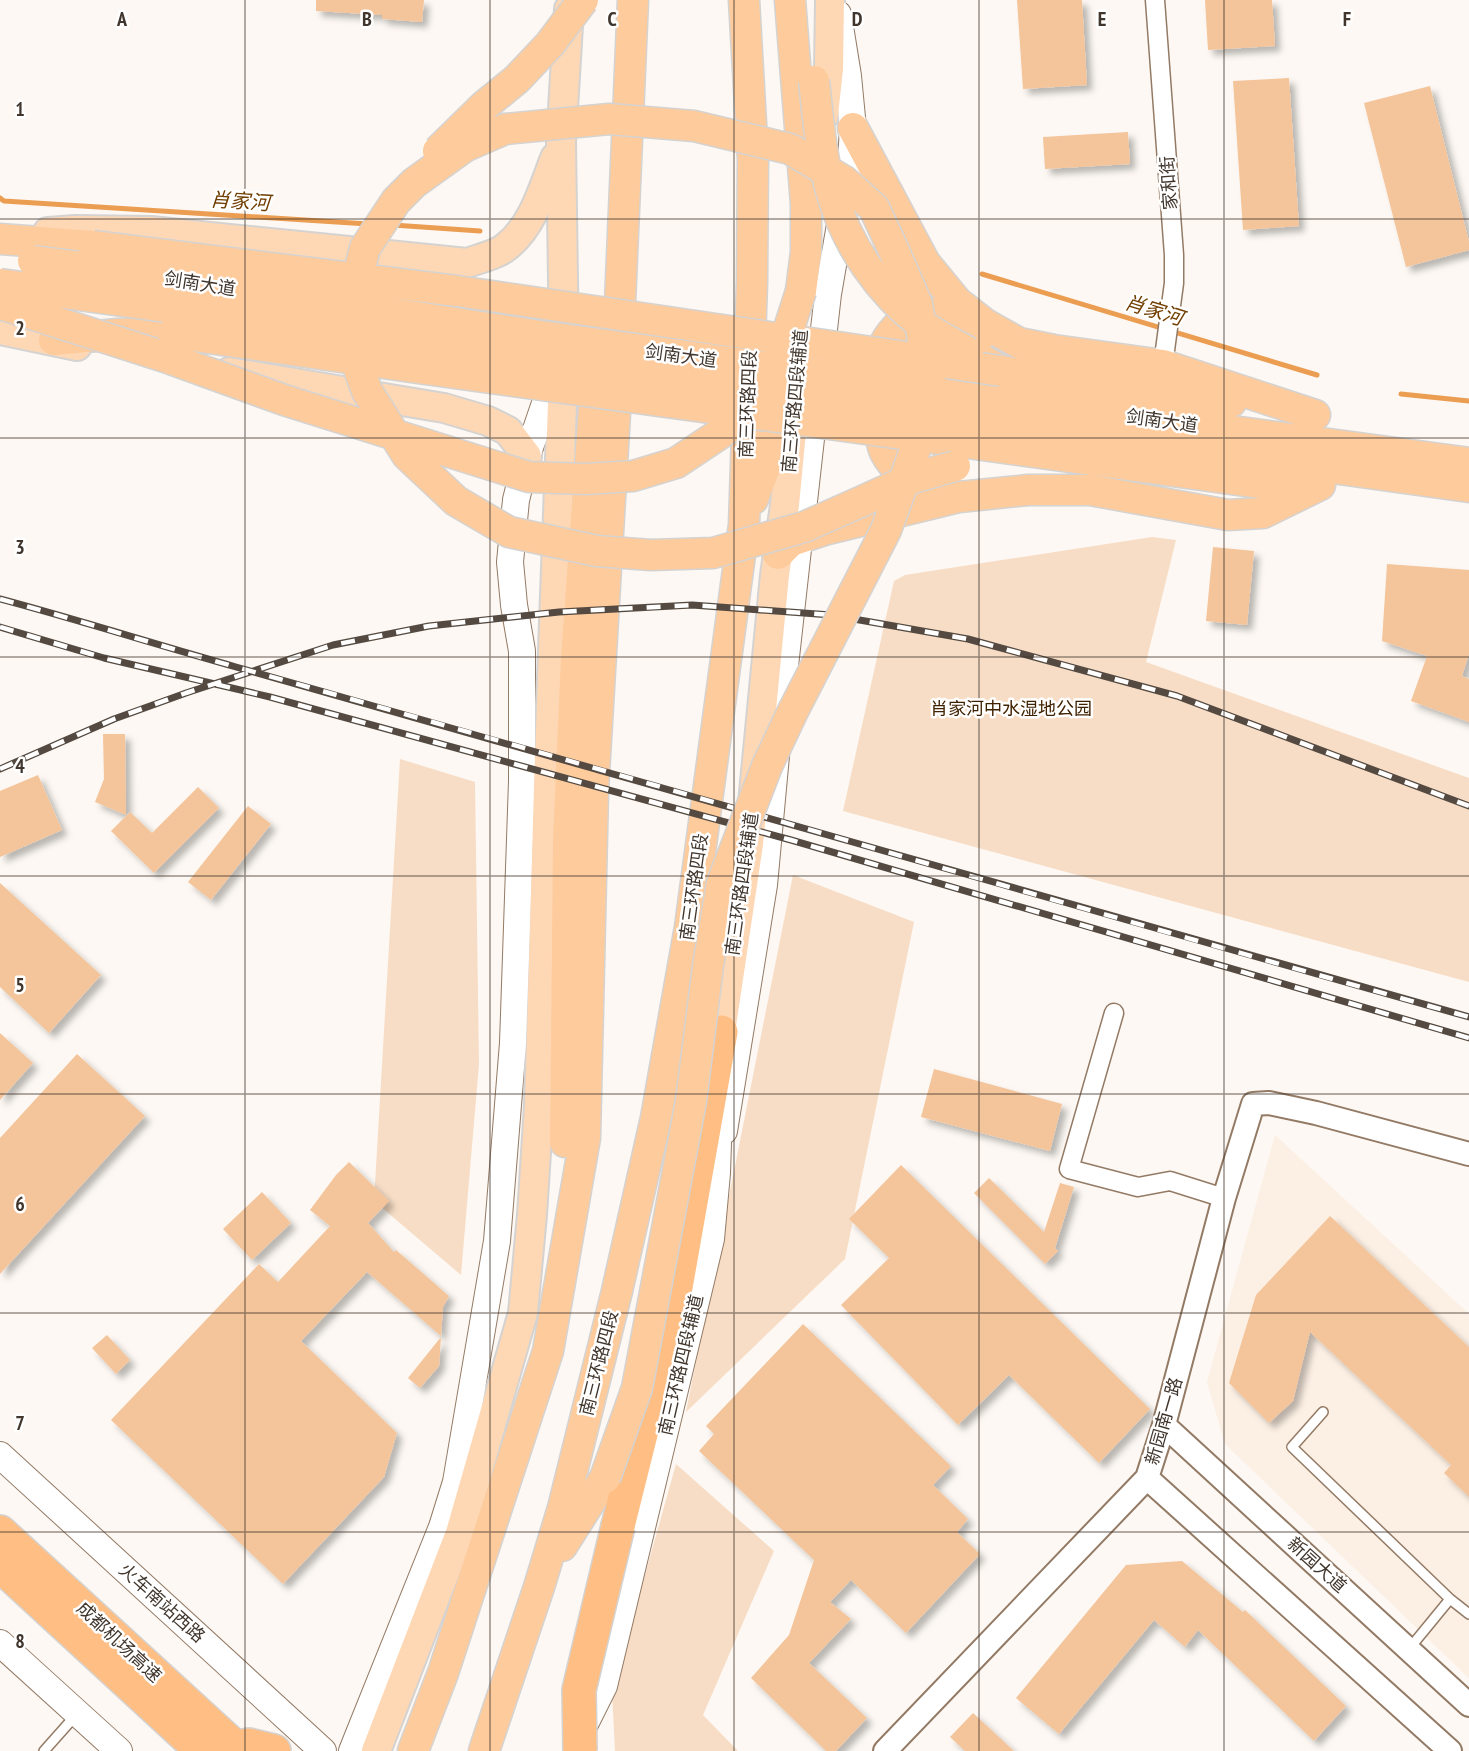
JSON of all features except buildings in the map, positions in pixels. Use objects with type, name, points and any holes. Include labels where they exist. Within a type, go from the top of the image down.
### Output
[{"type":"highway","points":[[583,0],[550,45],[517,79],[484,106],[427,162],[396,201],[365,248],[353,295],[351,317],[353,353],[367,392],[407,455],[456,501],[509,532],[597,551],[651,555],[713,553],[804,527],[913,478],[955,466],[1008,459],[1072,458],[1268,484],[1314,487],[1357,473]]},
{"type":"highway","points":[[413,1751],[442,1673],[548,1351],[585,1138],[594,791],[616,408],[633,0]]},
{"type":"highway","name":"南三环路四段","points":[[484,1751],[539,1587],[570,1516],[658,1106],[690,927],[744,525],[752,282],[753,159],[744,0]]},
{"type":"highway","points":[[0,304],[165,357],[284,400],[529,477],[586,479],[633,476],[676,463],[727,429],[758,397],[780,356],[801,291],[806,252],[806,204],[790,0]]},
{"type":"highway","points":[[807,0],[823,156],[832,195],[852,243],[880,286],[897,304],[922,325],[1000,371]]},
{"type":"highway","points":[[396,201],[414,183],[464,147],[505,129],[609,119],[694,126],[790,149],[844,181],[874,208],[917,304],[922,336],[926,400],[915,450],[886,530],[784,729],[767,766],[722,883],[708,966],[691,1101],[637,1388],[605,1479],[570,1516]]},
{"type":"highway","points":[[853,128],[925,263],[957,302],[985,324],[1019,343]]},
{"type":"highway","points":[[0,237],[93,246],[457,291],[1316,415]]},
{"type":"highway","name":"剑南大道","points":[[0,256],[135,274],[534,335],[934,414],[1377,450],[1464,475]]},
{"type":"highway","name":"剑南大道","points":[[0,284],[1357,473],[1464,475]]},
{"type":"highway","points":[[985,494],[947,492],[916,483],[896,467],[884,451],[879,418],[883,347],[892,329],[916,313],[929,314],[955,322],[985,337],[1054,350],[1165,353],[1350,429],[1377,450]]},
{"type":"highway","points":[[54,340],[118,334],[173,333],[425,369],[934,414],[1072,458]]},
{"type":"highway","points":[[744,525],[797,382]]},
{"type":"highway","points":[[792,544],[791,542],[825,530],[959,497],[985,494],[1028,490],[1090,490],[1228,515],[1263,513],[1320,485]]},
{"type":"highway","points":[[580,1751],[579,1690],[672,1310],[721,1032]]},
{"type":"highway","name":"成都机场高速","points":[[0,1532],[239,1751]]},
{"type":"highway","name":"成都机场高速","points":[[0,1565],[202,1751]]},
{"type":"highway","points":[[216,1751],[249,1745],[274,1751]]},
{"type":"main road","points":[[376,1751],[460,1533],[523,1313],[539,1105],[564,348],[561,142],[569,0]]},
{"type":"main road","name":"南三环路四段辅道","points":[[572,1751],[604,1686],[711,1239],[717,1173],[721,1032],[792,544],[785,505],[829,69],[830,0]]},
{"type":"main road","points":[[717,1173],[764,885],[780,714],[792,544],[828,294],[851,162],[853,128],[848,76],[836,0]]},
{"type":"main road","points":[[0,237],[75,230],[151,231],[467,263],[505,248],[525,226],[538,201],[561,142]]},
{"type":"main road","points":[[444,408],[486,365],[498,335],[497,315],[467,263]]},
{"type":"main road","points":[[0,330],[84,348],[444,408],[488,421],[508,430],[527,456]]},
{"type":"main road","points":[[456,1482],[497,1241],[513,1043],[522,781],[522,651],[510,562],[516,500],[527,456],[564,348]]},
{"type":"main road","points":[[352,1751],[442,1527],[456,1482],[491,1360],[517,1257],[539,1105]]},
{"type":"main road","name":"火车南站西路","points":[[0,1455],[323,1751]]},
{"type":"main road","points":[[0,1643],[119,1751]]},
{"type":"street","name":"家和街","points":[[1155,0],[1174,255],[1174,283],[1165,353]]},
{"type":"street","points":[[1114,1013],[1069,1169],[1138,1187],[1170,1181],[1224,1198]]},
{"type":"street","name":"新园南一路","points":[[885,1751],[1147,1478],[1164,1425],[1224,1198],[1252,1104],[1269,1103],[1316,1113],[1469,1154]]},
{"type":"street","name":"新园大道","points":[[1164,1425],[1469,1705]]},
{"type":"street","points":[[1147,1478],[1450,1751]]},
{"type":"lane","points":[[1323,1412],[1292,1447],[1450,1599],[1469,1614]]},
{"type":"lane","points":[[1409,1649],[1450,1599]]},
{"type":"lane","points":[[44,1751],[78,1713]]},
{"type":"shaded area","points":[[1275,1135],[1469,1314],[1469,1678],[1225,1444],[1207,1382]]},
{"type":"green space","name":"肖家河中水湿地公园","points":[[1152,537],[1176,540],[1146,662],[1469,778],[1469,982],[843,811],[894,581],[905,575]]},
{"type":"green space","points":[[400,759],[475,782],[479,1064],[461,1275],[374,1201]]},
{"type":"green space","points":[[793,875],[914,922],[845,1259],[686,1412]]},
{"type":"green space","points":[[676,1464],[774,1551],[703,1715],[738,1751],[615,1751],[612,1693]]},
{"type":"waterway","name":"肖家河","points":[[0,198],[4,201],[368,224]]},
{"type":"waterway","name":"肖家河","points":[[393,225],[480,231]]},
{"type":"waterway","name":"肖家河","points":[[982,274],[1317,375]]},
{"type":"waterway","name":"肖家河","points":[[1401,394],[1469,401]]},
{"type":"railway","points":[[0,599],[1469,1017]]},
{"type":"railway","points":[[0,769],[114,719],[333,645],[429,626],[559,612],[692,605],[831,615],[968,639],[1177,696],[1469,806]]},
{"type":"railway","points":[[0,627],[104,658],[270,697],[791,840],[1469,1038]]}]
